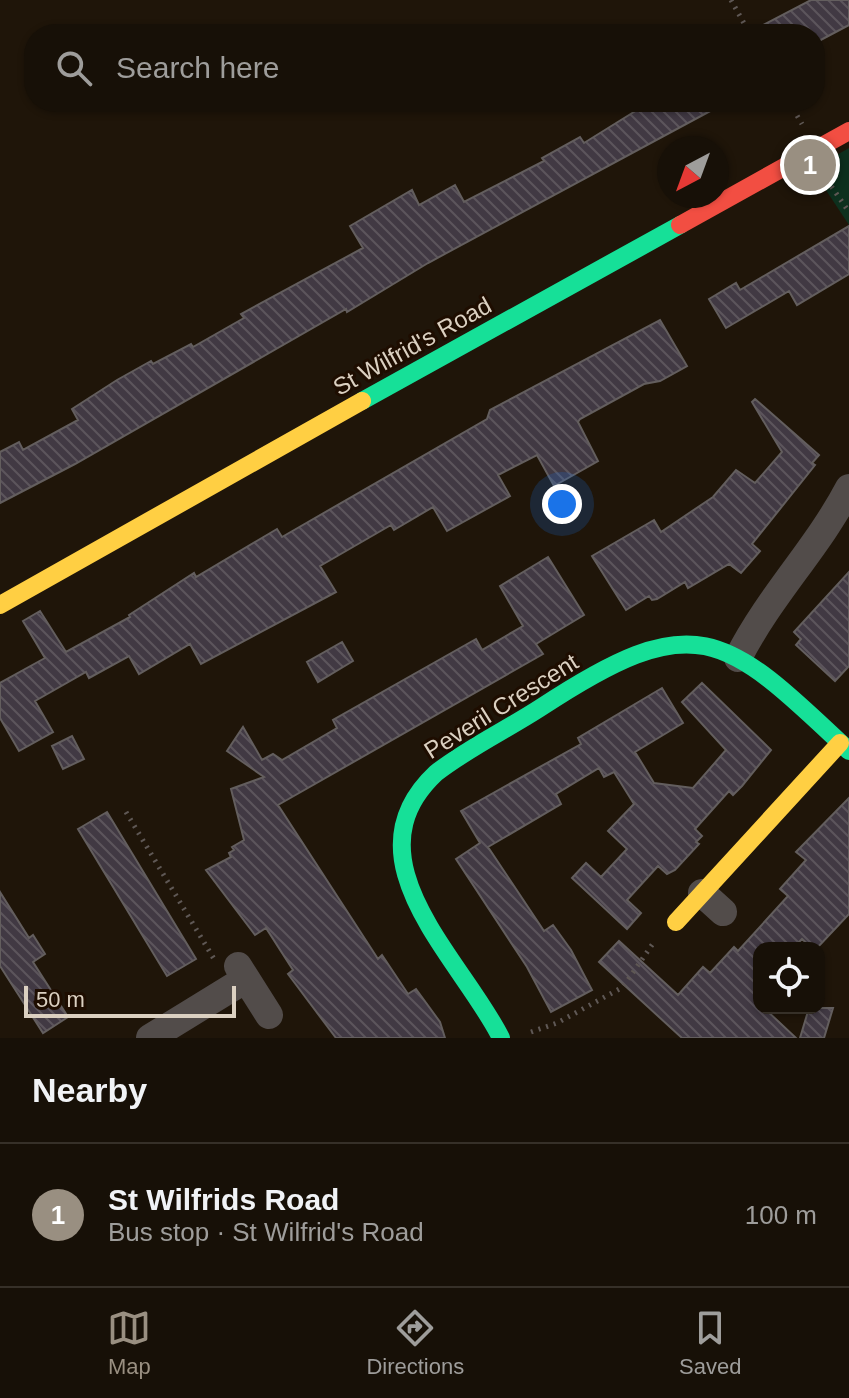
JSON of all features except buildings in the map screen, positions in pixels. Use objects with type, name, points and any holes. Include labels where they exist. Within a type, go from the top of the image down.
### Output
[{"type":"street","name":"St Wilfrid's Road","points":[[0,605],[849,131]]},
{"type":"street","points":[[738,658],[758,618],[819,537],[849,488]]},
{"type":"street","name":"Peveril Crescent","points":[[501,1038],[477,994],[421,911],[407,882],[401,843],[404,824],[418,792],[444,766],[637,653],[686,643],[708,646],[738,658],[767,678],[845,747]]},
{"type":"street","points":[[676,922],[713,903],[845,747]]},
{"type":"street","points":[[150,1038],[242,972],[269,1015]]},
{"type":"path","points":[[731,2],[744,24]]},
{"type":"path","points":[[126,812],[215,961],[228,952],[242,972]]},
{"type":"path","points":[[529,1033],[557,1023],[623,987],[662,932],[665,935],[676,922]]},
{"type":"green space","points":[[849,148],[849,225],[812,169]]},
{"type":"traffic: fast","points":[[362,401],[680,225]]},
{"type":"traffic: fast","points":[[501,1038],[419,908],[406,874],[402,840],[411,806],[436,773],[593,676],[636,655],[673,645],[705,646],[737,658],[769,679],[849,751]]},
{"type":"traffic: slow","points":[[0,605],[362,401]]},
{"type":"traffic: slow","points":[[676,922],[840,743]]},
{"type":"traffic: jam","points":[[680,225],[849,131]]},
{"type":"place","name":"St Wilfrids Road","points":[[810,165]]}]
